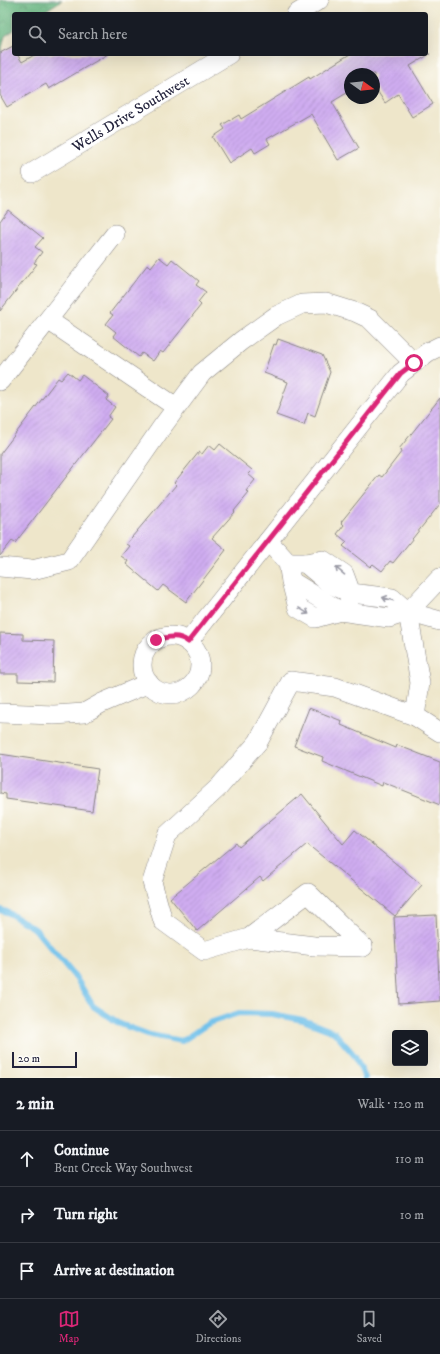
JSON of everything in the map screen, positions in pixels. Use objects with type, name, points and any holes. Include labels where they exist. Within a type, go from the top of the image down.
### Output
[{"type":"street","points":[[299,12],[319,0]]},
{"type":"street","name":"Wells Drive Southwest","points":[[32,173],[226,56]]},
{"type":"street","points":[[0,381],[115,234]]},
{"type":"street","points":[[0,567],[32,570],[68,561],[176,407],[202,374],[241,341],[276,316],[302,304],[326,304],[355,312],[370,319],[414,363]]},
{"type":"street","points":[[48,320],[176,407]]},
{"type":"street","points":[[188,642],[401,373],[428,352],[440,346]]},
{"type":"street","points":[[268,541],[296,563],[330,584],[351,593],[392,598],[408,612],[440,621]]},
{"type":"street","points":[[296,563],[291,581],[343,611],[389,618],[408,612],[440,578]]},
{"type":"street","points":[[343,611],[351,593]]},
{"type":"street","points":[[408,612],[420,682],[415,716]]},
{"type":"street","points":[[170,636],[185,639],[193,646],[198,656],[200,665],[198,675],[193,684],[188,688],[172,694],[158,691],[149,683],[143,673],[142,664],[146,650],[156,640],[170,636]]},
{"type":"street","points":[[249,938],[314,946],[363,946],[308,893],[249,938],[204,951],[163,921],[152,882],[166,835],[219,787],[258,742],[291,681],[335,687],[415,716],[440,732]]},
{"type":"street","points":[[0,713],[54,716],[84,714],[102,703],[149,683]]},
{"type":"green space","points":[[0,0],[62,0],[43,12],[12,12],[12,31],[5,36],[0,56]]},
{"type":"building","points":[[12,47],[12,56],[18,56],[22,62],[32,56],[105,56],[49,89],[46,84],[7,107],[0,95],[0,53]]},
{"type":"building","points":[[347,56],[427,56],[410,66],[433,104],[412,117],[398,94],[385,103],[380,95],[380,68],[344,68],[344,95],[332,102],[359,148],[338,160],[311,114],[267,139],[270,144],[255,153],[252,148],[229,163],[213,137],[225,129],[222,125],[239,115],[241,119],[309,77],[310,79]]},
{"type":"building","points":[[8,210],[43,238],[35,247],[42,252],[34,263],[37,264],[0,311],[0,221]]},
{"type":"building","points":[[159,257],[168,264],[172,259],[199,281],[196,285],[206,292],[198,302],[201,305],[163,353],[160,351],[153,361],[142,353],[139,357],[113,336],[116,332],[106,324],[113,315],[110,313],[148,264],[151,267]]},
{"type":"building","points":[[278,339],[322,355],[330,372],[315,416],[308,413],[304,425],[276,415],[288,382],[264,373],[274,344],[276,345]]},
{"type":"building","points":[[68,372],[78,380],[82,375],[109,396],[106,400],[115,407],[108,417],[111,419],[15,543],[12,541],[0,556],[0,454],[58,378],[61,380]]},
{"type":"building","points":[[440,398],[440,504],[393,563],[390,561],[382,571],[373,564],[370,567],[343,546],[347,542],[337,534],[344,525],[341,522],[379,475],[382,477],[402,451],[399,449]]},
{"type":"building","points":[[220,444],[252,470],[248,474],[255,480],[246,491],[249,493],[234,511],[235,512],[212,538],[226,550],[186,602],[163,585],[158,591],[126,564],[128,561],[121,556],[129,546],[126,544],[176,485],[174,483],[199,452],[202,454],[209,445],[215,450]]},
{"type":"building","points":[[0,633],[23,634],[23,640],[54,641],[53,682],[18,681],[18,674],[0,674]]},
{"type":"building","points":[[309,708],[342,721],[341,725],[396,748],[397,745],[440,762],[440,805],[383,782],[382,786],[322,761],[323,757],[294,746]]},
{"type":"building","points":[[0,754],[98,769],[92,811],[6,799],[6,794],[0,793]]},
{"type":"building","points":[[302,794],[343,844],[355,830],[422,885],[395,916],[307,844],[263,881],[260,877],[197,931],[170,898],[236,843],[239,847]]},
{"type":"building","points":[[436,915],[440,1001],[399,1004],[394,917]]},
{"type":"waterway","points":[[0,910],[7,912],[35,929],[76,978],[93,1006],[120,1024],[150,1035],[182,1041],[209,1023],[239,1013],[272,1014],[303,1020],[334,1032],[355,1056],[365,1078]]},
{"type":"route","points":[[156,640],[170,636],[185,639],[188,642],[401,373],[414,363]]}]
